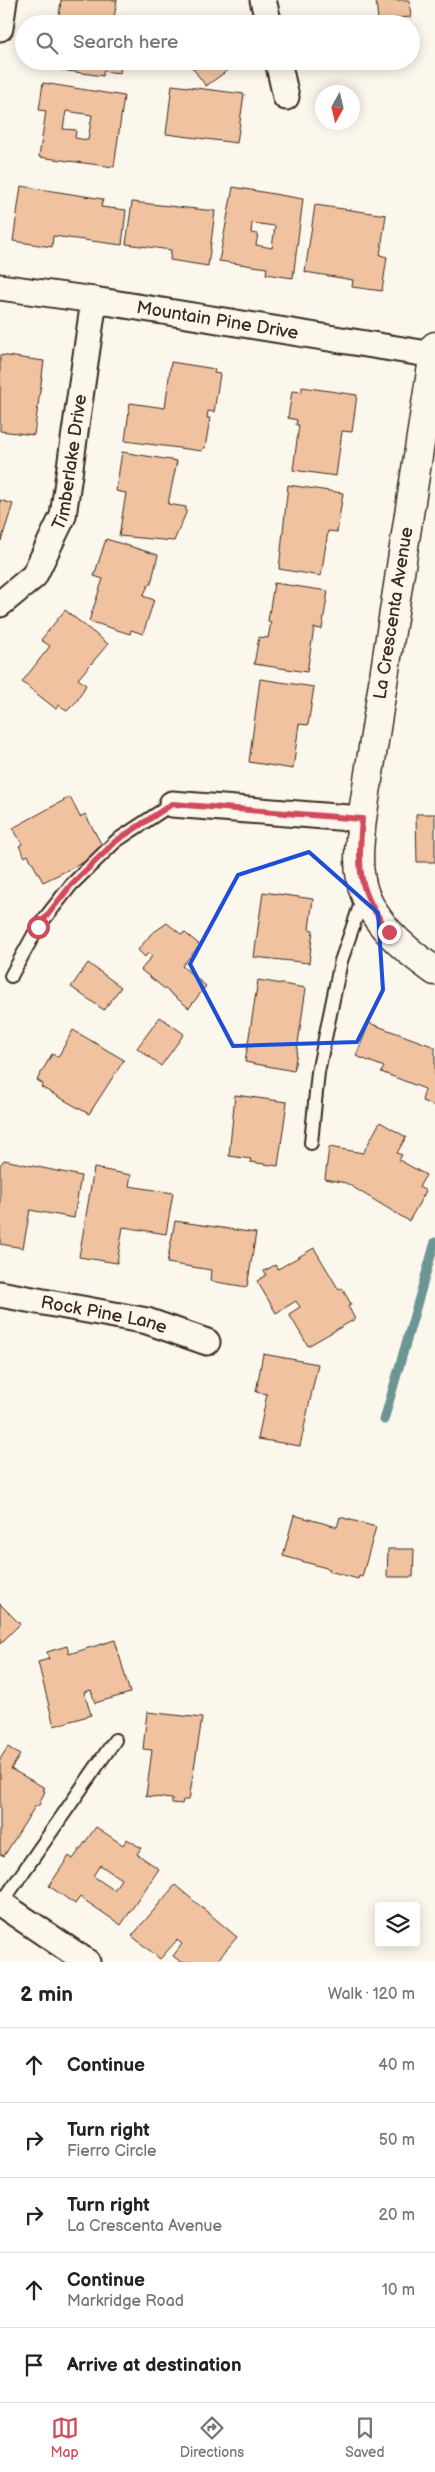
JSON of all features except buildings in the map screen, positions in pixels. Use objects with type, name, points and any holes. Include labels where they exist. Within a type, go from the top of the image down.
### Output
[{"type":"street","points":[[0,28],[4,0]]},
{"type":"street","points":[[263,0],[267,15]]},
{"type":"street","points":[[280,70],[286,98]]},
{"type":"street","name":"Mountain Pine Drive","points":[[0,287],[434,350]]},
{"type":"street","name":"Timberlake Drive","points":[[0,604],[34,576],[63,516],[94,300]]},
{"type":"street","name":"La Crescenta Avenue","points":[[434,350],[362,819],[359,852],[363,886],[374,912],[389,932],[411,954],[435,971]]},
{"type":"street","points":[[172,804],[362,819]]},
{"type":"street","name":"Rock Pine Lane","points":[[0,1294],[147,1321],[207,1342]]},
{"type":"street","points":[[0,1904],[87,1962]]},
{"type":"lane","points":[[11,976],[38,927],[71,885],[116,841],[172,804]]},
{"type":"lane","points":[[311,1143],[318,1072],[341,961],[363,886]]},
{"type":"lane","points":[[0,1904],[115,1740]]},
{"type":"highlighted area","points":[[309,852],[378,913],[383,990],[357,1042],[233,1046],[190,964],[238,875]]},
{"type":"waterway","points":[[384,1420],[435,1242]]},
{"type":"route","points":[[38,927],[71,885],[116,841],[172,804],[362,819],[359,852],[361,882],[374,912],[389,932]]}]
